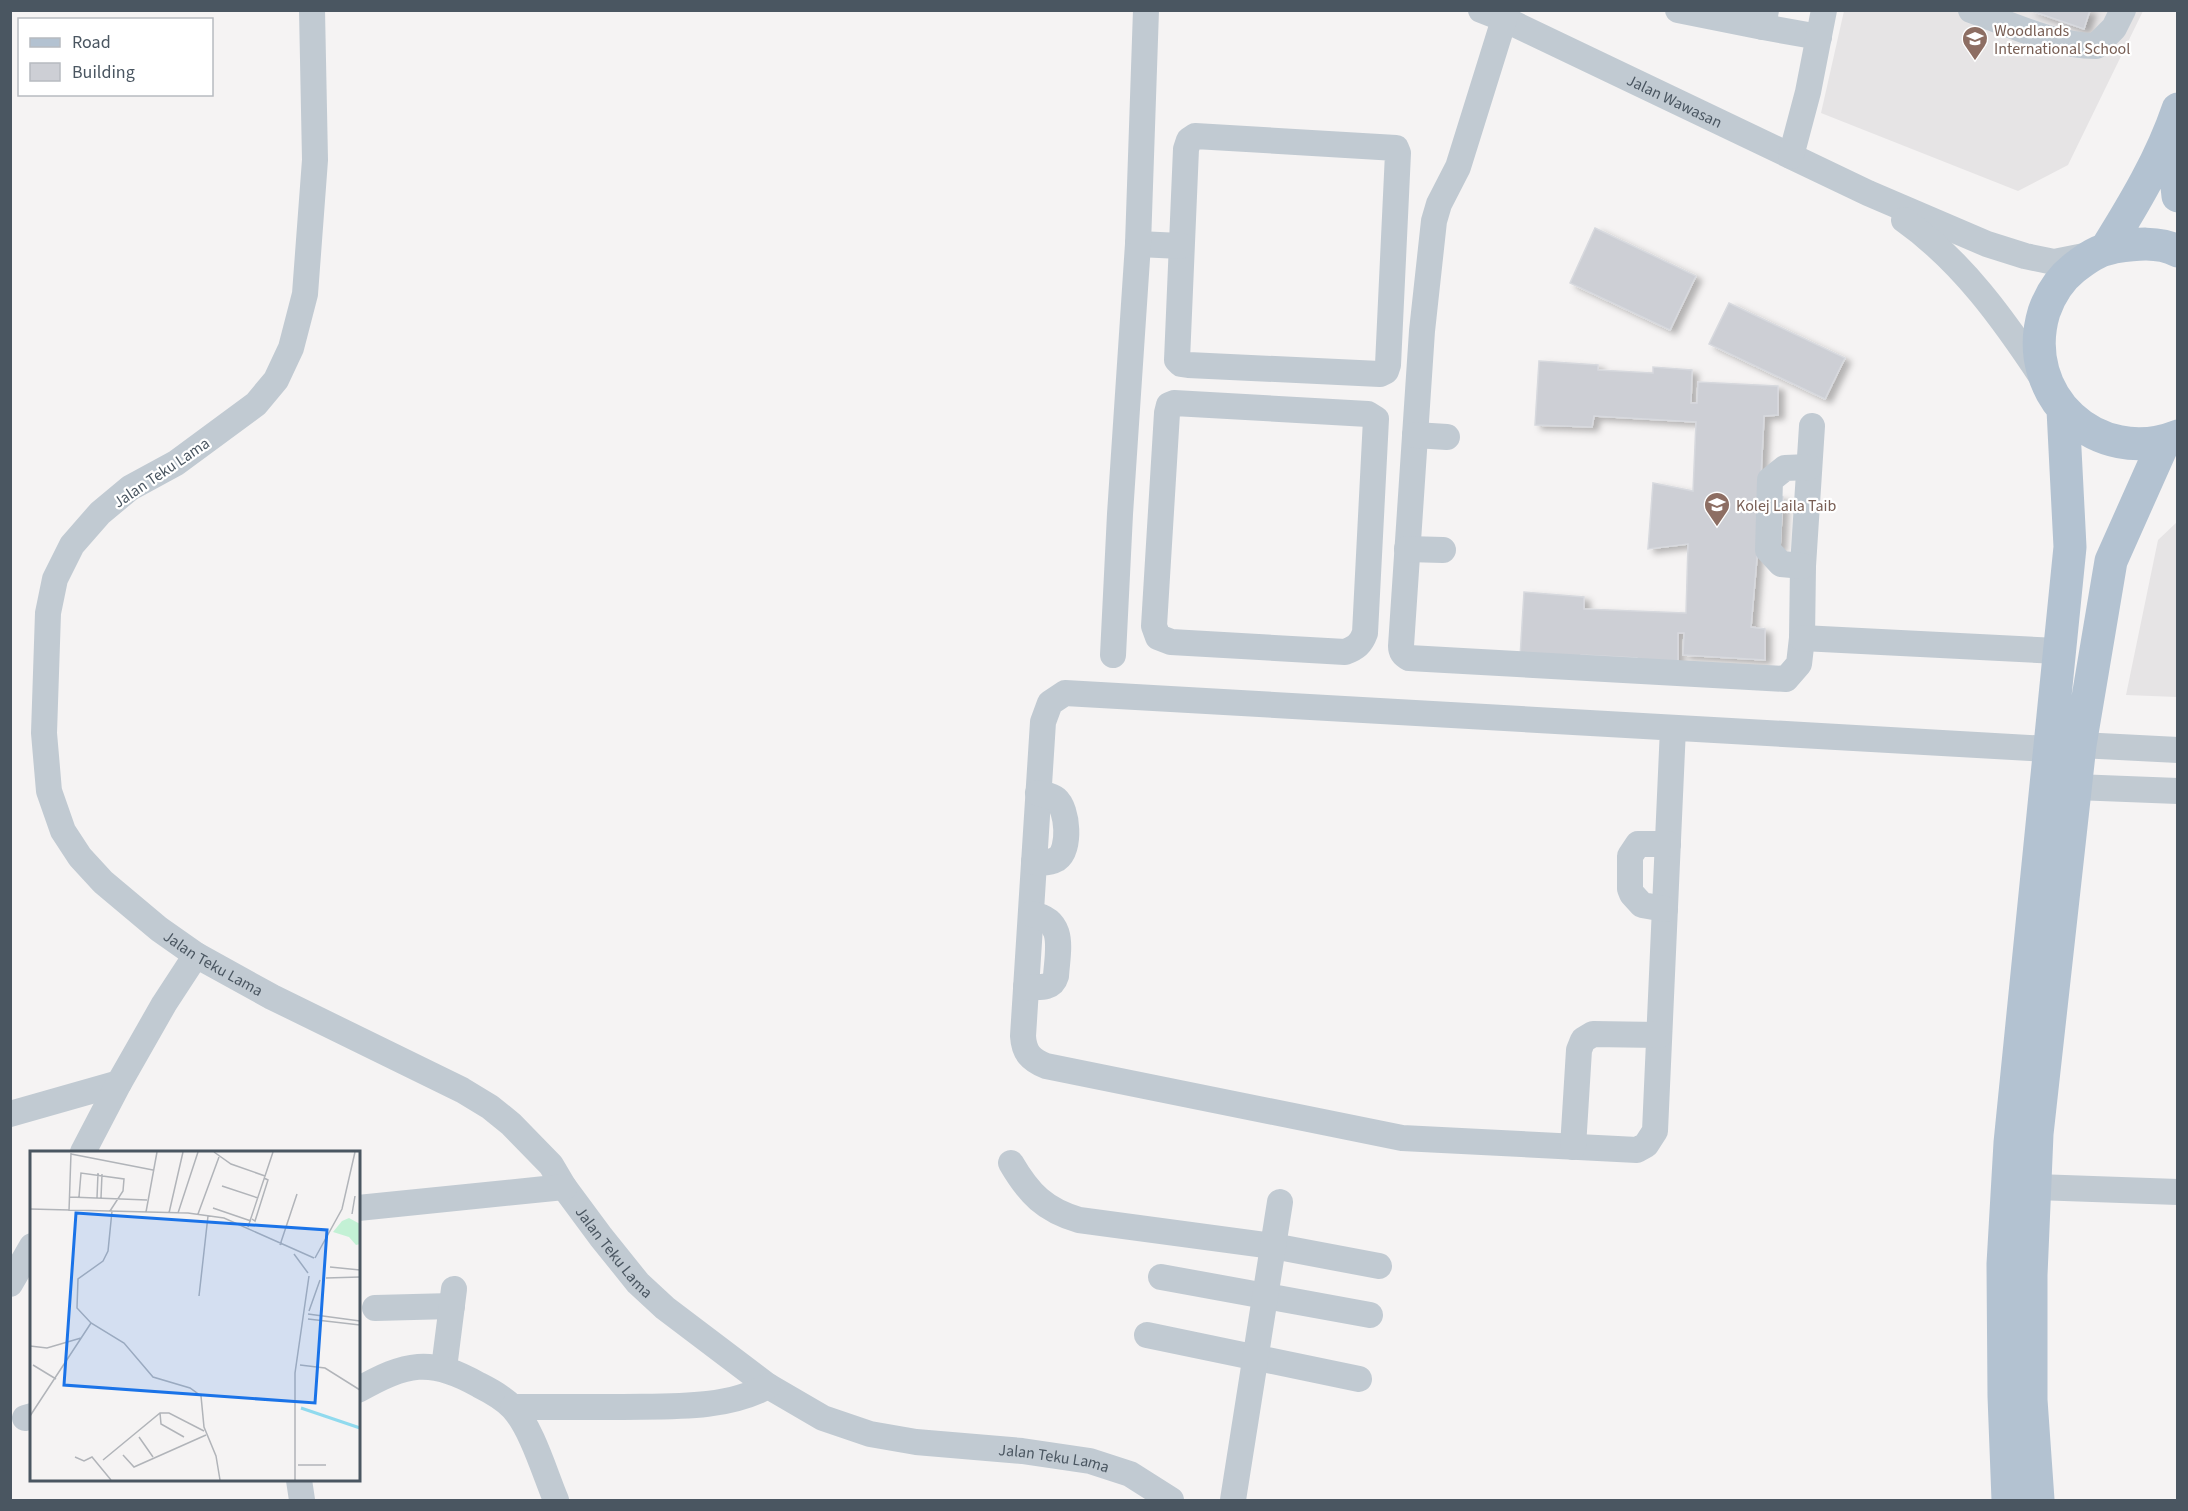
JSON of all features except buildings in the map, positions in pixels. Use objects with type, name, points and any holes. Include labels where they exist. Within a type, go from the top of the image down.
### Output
[{"type":"main road","points":[[2174,118],[2178,196]]},
{"type":"main road","points":[[2038,1500],[2031,1400],[2031,1275],[2037,1134],[2075,787],[2064,747],[2058,651],[2070,548],[2055,399],[2040,361],[2039,330],[2048,300],[2066,274],[2098,252],[2149,177],[2174,118]]},
{"type":"main road","points":[[2098,252],[2140,243],[2178,251]]},
{"type":"main road","points":[[2055,399],[2084,428],[2109,440],[2136,445],[2171,439]]},
{"type":"main road","points":[[2008,1500],[2003,1264],[2010,1143],[2064,747],[2111,561],[2129,516],[2171,439]]},
{"type":"street","name":"Jalan Teku Lama","points":[[312,10],[315,160],[304,294],[291,348],[276,380],[256,404],[176,463],[130,488],[100,513],[72,544],[55,579],[48,613],[44,733],[49,791],[63,831],[80,857],[103,882],[159,929],[196,955],[272,997],[462,1090],[490,1107],[511,1124],[551,1165],[564,1187],[638,1283],[683,1323],[768,1386],[823,1418],[870,1434],[916,1442],[1022,1451],[1090,1461],[1130,1474],[1172,1500]]},
{"type":"street","points":[[1113,655],[1138,244],[1146,10]]},
{"type":"street","points":[[1678,10],[1765,19],[1819,37]]},
{"type":"street","points":[[1791,156],[1808,92],[1824,10]]},
{"type":"street","points":[[1971,10],[2056,40],[2079,46],[2096,46],[2114,28],[2123,10]]},
{"type":"street","points":[[1497,13],[1458,167],[1439,204],[1434,221],[1422,331],[1401,651],[1409,658],[1786,679],[1799,664],[1802,638],[1803,566],[1812,426]]},
{"type":"street","name":"Jalan Wawasan","points":[[1497,13],[1868,193]]},
{"type":"street","points":[[1195,136],[1396,148],[1398,153],[1386,371],[1380,374],[1181,364],[1177,360],[1176,352],[1181,246],[1186,149],[1189,140],[1195,136]]},
{"type":"street","points":[[1868,193],[1988,244],[2025,256],[2054,262],[2098,252]]},
{"type":"street","points":[[1868,193],[1928,237],[1963,272],[2017,340],[2055,399]]},
{"type":"street","points":[[1138,244],[1181,246]]},
{"type":"street","points":[[1174,403],[1368,414],[1376,419],[1362,640],[1356,648],[1345,652],[1171,642],[1158,637],[1154,626],[1161,514],[1169,405],[1174,403]]},
{"type":"street","points":[[1415,435],[1448,437]]},
{"type":"street","points":[[1803,566],[1781,564],[1768,550],[1770,480],[1785,468],[1809,467]]},
{"type":"street","points":[[1120,514],[1161,514]]},
{"type":"street","points":[[1407,549],[1443,550]]},
{"type":"street","points":[[1802,638],[2058,651]]},
{"type":"street","points":[[1674,728],[1655,1131],[1646,1145],[1637,1150],[1402,1138],[1046,1066],[1032,1059],[1024,1046],[1042,722],[1050,703],[1065,693],[1674,728],[2064,747],[2178,750]]},
{"type":"street","points":[[2075,787],[2178,791]]},
{"type":"street","points":[[1665,909],[1642,905],[1635,898],[1630,889],[1630,856],[1638,844],[1668,843]]},
{"type":"street","points":[[84,1151],[119,1083],[196,955]]},
{"type":"street","points":[[1573,1147],[1579,1050],[1583,1040],[1593,1034],[1659,1035]]},
{"type":"street","points":[[10,1114],[119,1083]]},
{"type":"street","points":[[1011,1163],[1024,1185],[1036,1199],[1062,1215],[1079,1220],[1273,1246],[1379,1266]]},
{"type":"street","points":[[2036,1186],[2178,1192]]},
{"type":"street","points":[[360,1208],[564,1187]]},
{"type":"street","points":[[1233,1500],[1280,1202]]},
{"type":"street","points":[[10,1284],[30,1249]]},
{"type":"street","points":[[1161,1277],[1370,1315]]},
{"type":"street","points":[[375,1308],[453,1298],[444,1368]]},
{"type":"street","points":[[1147,1335],[1359,1379]]},
{"type":"street","points":[[360,1389],[390,1373],[404,1369],[444,1368],[498,1395],[513,1407],[531,1439],[556,1500]]},
{"type":"street","points":[[513,1407],[654,1406],[701,1403],[738,1399],[768,1386]]},
{"type":"street","points":[[299,1481],[302,1500]]},
{"type":"shaded area","name":"Woodlands International School","points":[[1844,11],[2143,11],[2068,165],[2018,191],[1821,113]]},
{"type":"shaded area","points":[[2177,522],[2177,697],[2126,695],[2158,540]]},
{"type":"place","name":"Woodlands International School","points":[[1975,62]]},
{"type":"place","name":"Kolej Laila Taib","points":[[1717,528]]}]
